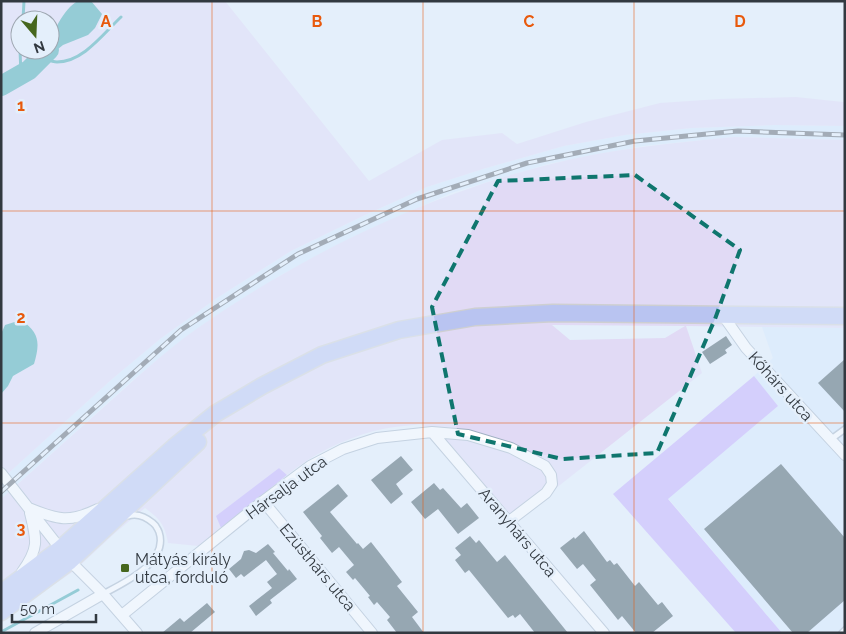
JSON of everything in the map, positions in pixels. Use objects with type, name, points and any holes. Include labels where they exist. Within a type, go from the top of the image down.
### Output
[{"type":"main road","points":[[1,612],[111,512],[174,447],[216,414],[262,386],[322,355],[399,330],[474,317],[553,313],[845,316]]},
{"type":"main road","points":[[1,593],[65,555]]},
{"type":"street","name":"Kőhárs utca","points":[[722,314],[746,348],[845,455]]},
{"type":"street","name":"Hársalja utca","points":[[122,616],[263,501],[310,466],[342,449],[378,438],[432,432],[468,435],[511,448],[545,466],[551,475],[552,484],[546,493],[508,522]]},
{"type":"street","name":"Aranyhárs utca","points":[[432,432],[604,633]]},
{"type":"street","points":[[1,473],[65,555],[137,633]]},
{"type":"street","name":"Ezüsthárs utca","points":[[263,501],[372,633]]},
{"type":"street","points":[[28,508],[51,517],[65,519],[111,512]]},
{"type":"street","points":[[15,583],[34,553],[36,539],[28,508]]},
{"type":"street","points":[[36,633],[103,594]]},
{"type":"lane","points":[[830,440],[845,429]]},
{"type":"lane","points":[[103,594],[130,580],[145,569],[158,553],[161,538],[156,525],[146,517],[111,512]]},
{"type":"lane","points":[[842,633],[845,630]]},
{"type":"highlighted area","points":[[635,175],[740,250],[715,319],[657,453],[562,459],[458,434],[432,307],[498,181]]},
{"type":"shaded area","points":[[1,1],[225,1],[369,181],[442,140],[502,133],[517,144],[586,122],[660,103],[796,97],[845,103],[845,126],[775,125],[692,128],[625,135],[564,146],[427,187],[291,251],[217,298],[160,339],[111,380],[1,480],[1,394],[13,376],[34,364],[5,325],[1,334]]},
{"type":"shaded area","points":[[775,125],[845,126],[845,140],[734,137],[643,146],[548,164],[451,193],[365,232],[281,275],[194,331],[133,380],[1,499],[1,480],[111,380],[160,339],[217,298],[291,251],[363,216],[427,187],[564,146],[625,135],[692,128]]},
{"type":"shaded area","points":[[734,137],[845,140],[845,328],[686,326],[702,373],[508,526],[421,424],[385,428],[328,448],[287,475],[279,468],[217,516],[221,528],[198,546],[168,543],[161,523],[145,508],[74,571],[1,620],[1,499],[149,367],[195,330],[235,303],[320,254],[364,232],[408,212],[500,178],[570,159],[640,147]],"holes":[[[552,325],[685,326],[665,338],[570,340]]]},
{"type":"shaded area","points":[[762,327],[845,328],[845,633],[782,633],[668,498],[778,406],[754,376],[773,358]]},
{"type":"shaded area","points":[[754,376],[778,406],[668,499],[782,633],[736,633],[613,494]]},
{"type":"shaded area","points":[[279,468],[287,475],[221,528],[216,516]]},
{"type":"water","points":[[78,1],[91,1],[102,14],[95,28],[88,35],[60,47],[60,20]]},
{"type":"water","points":[[21,320],[32,329],[37,339],[38,344],[34,364],[13,376],[1,394],[1,334],[5,325]]},
{"type":"building","points":[[726,336],[732,345],[725,350],[727,353],[710,364],[702,352]]},
{"type":"building","points":[[845,359],[845,412],[818,383]]},
{"type":"building","points":[[401,456],[413,470],[396,484],[403,494],[391,504],[371,480]]},
{"type":"building","points":[[781,464],[845,538],[845,600],[807,633],[793,633],[704,529]]},
{"type":"building","points":[[434,483],[440,490],[443,488],[461,508],[467,503],[479,518],[458,534],[438,509],[425,519],[411,502]]},
{"type":"building","points":[[338,484],[348,496],[330,512],[357,544],[363,549],[371,542],[382,556],[402,582],[397,586],[418,612],[412,617],[424,633],[397,633],[387,620],[390,617],[377,602],[374,605],[368,597],[370,596],[355,578],[353,580],[346,572],[354,565],[339,547],[332,553],[320,538],[322,536],[303,512]]},
{"type":"building","points":[[584,531],[607,562],[610,560],[614,565],[617,563],[635,586],[639,582],[658,605],[662,602],[673,616],[652,633],[636,633],[622,616],[618,620],[590,585],[596,580],[583,564],[577,569],[560,548]]},
{"type":"building","points":[[470,536],[476,543],[479,540],[497,562],[505,555],[568,633],[535,633],[520,614],[515,618],[513,615],[508,618],[469,570],[465,573],[455,560],[461,555],[455,548]]},
{"type":"building","points":[[268,544],[275,552],[273,553],[297,579],[270,600],[272,603],[256,616],[249,606],[272,588],[267,582],[277,574],[266,560],[244,577],[241,574],[236,578],[229,569],[241,559],[244,551],[249,550],[256,553]]},
{"type":"building","points":[[207,603],[215,612],[190,633],[162,633],[180,618],[184,622]]},
{"type":"waterway","points":[[24,1],[24,10]]},
{"type":"waterway","points":[[49,60],[57,62],[66,61],[84,52],[121,17]]},
{"type":"waterway","points":[[20,60],[21,75]]},
{"type":"waterway","points":[[1,86],[29,70],[39,60]]},
{"type":"waterway","points":[[1,632],[78,590]]},
{"type":"railway","points":[[1,492],[181,330],[298,254],[417,199],[527,163],[635,141],[738,131],[845,135]]},
{"type":"place","name":"Mátyás király utca, forduló","points":[[125,568]]}]
